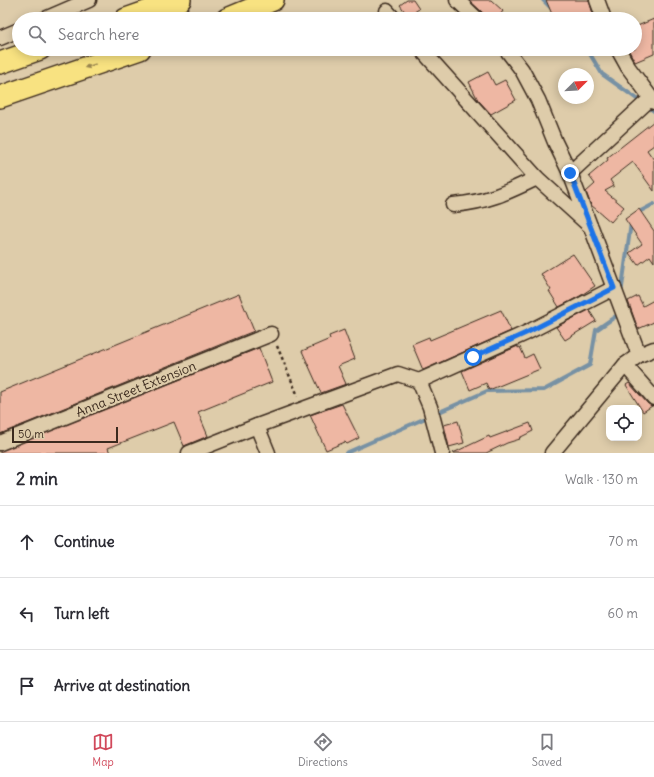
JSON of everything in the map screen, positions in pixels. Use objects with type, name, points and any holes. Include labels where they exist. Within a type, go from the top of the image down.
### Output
[{"type":"highway","points":[[146,12],[180,0]]},
{"type":"highway","points":[[244,12],[273,0]]},
{"type":"highway","points":[[0,63],[20,56]]},
{"type":"highway","points":[[0,97],[120,56]]},
{"type":"street","points":[[61,12],[89,0]]},
{"type":"street","points":[[457,0],[470,12]]},
{"type":"street","points":[[597,0],[601,12]]},
{"type":"street","points":[[0,38],[12,33]]},
{"type":"street","points":[[427,56],[537,178],[591,227]]},
{"type":"street","points":[[511,56],[522,70],[538,100],[555,142],[570,173],[639,355]]},
{"type":"street","points":[[570,173],[652,100],[623,56]]},
{"type":"street","points":[[453,205],[488,200],[537,178]]},
{"type":"street","points":[[189,453],[303,408],[398,374],[419,381],[526,333],[614,288]]},
{"type":"street","name":"Anna Street Extension","points":[[0,443],[272,334]]},
{"type":"street","points":[[552,453],[625,365],[639,355],[654,349]]},
{"type":"street","points":[[625,365],[654,398]]},
{"type":"street","points":[[419,381],[432,415],[442,453]]},
{"type":"street","points":[[257,426],[268,453]]},
{"type":"path","points":[[272,334],[303,408]]},
{"type":"building","points":[[407,0],[413,0],[419,9],[414,12],[405,12],[400,5]]},
{"type":"building","points":[[469,0],[491,0],[503,11],[502,12],[482,12]]},
{"type":"building","points":[[546,0],[589,0],[592,12],[551,12]]},
{"type":"building","points":[[654,19],[654,54],[635,62],[632,56],[642,56],[642,24]]},
{"type":"building","points":[[488,72],[495,85],[505,80],[516,100],[491,114],[478,100],[469,82]]},
{"type":"building","points":[[654,121],[654,145],[647,150],[654,160],[654,191],[633,162],[610,180],[614,186],[605,191],[624,207],[611,222],[591,205],[586,192],[595,184],[589,176],[608,160],[607,158]]},
{"type":"building","points":[[639,209],[654,231],[654,262],[650,256],[638,265],[629,253],[642,244],[625,219]]},
{"type":"building","points":[[573,254],[595,286],[559,307],[541,274]]},
{"type":"building","points":[[239,294],[254,331],[0,434],[0,392]]},
{"type":"building","points":[[638,296],[643,306],[654,300],[654,322],[638,329],[628,301]]},
{"type":"building","points":[[501,310],[511,331],[423,370],[412,344],[429,337],[430,340]]},
{"type":"building","points":[[589,310],[596,321],[565,340],[556,327]]},
{"type":"building","points":[[344,330],[355,359],[338,366],[346,384],[321,393],[302,351],[330,339],[329,336]]},
{"type":"building","points":[[518,346],[518,348],[520,347],[525,358],[533,354],[540,369],[489,390],[486,383],[470,390],[462,371]]},
{"type":"building","points":[[259,348],[272,382],[198,412],[208,436],[184,446],[174,422],[108,448],[110,453],[0,453],[0,451]]},
{"type":"building","points":[[629,383],[648,404],[652,406],[643,412],[642,405],[639,405],[626,385]]},
{"type":"building","points":[[342,404],[359,438],[347,444],[345,442],[326,450],[310,415]]},
{"type":"building","points":[[458,421],[464,443],[449,447],[444,425]]},
{"type":"building","points":[[530,423],[533,431],[519,438],[520,439],[507,443],[486,453],[453,453],[489,436],[490,438]]},
{"type":"waterway","points":[[543,0],[551,8]]},
{"type":"waterway","points":[[591,56],[602,74],[654,111]]},
{"type":"waterway","points":[[637,213],[654,204]]},
{"type":"waterway","points":[[621,294],[631,223]]},
{"type":"waterway","points":[[346,453],[487,391],[544,390],[590,365],[596,330],[619,314],[619,312]]},
{"type":"route","points":[[473,357],[526,333],[614,288],[570,173]]}]
